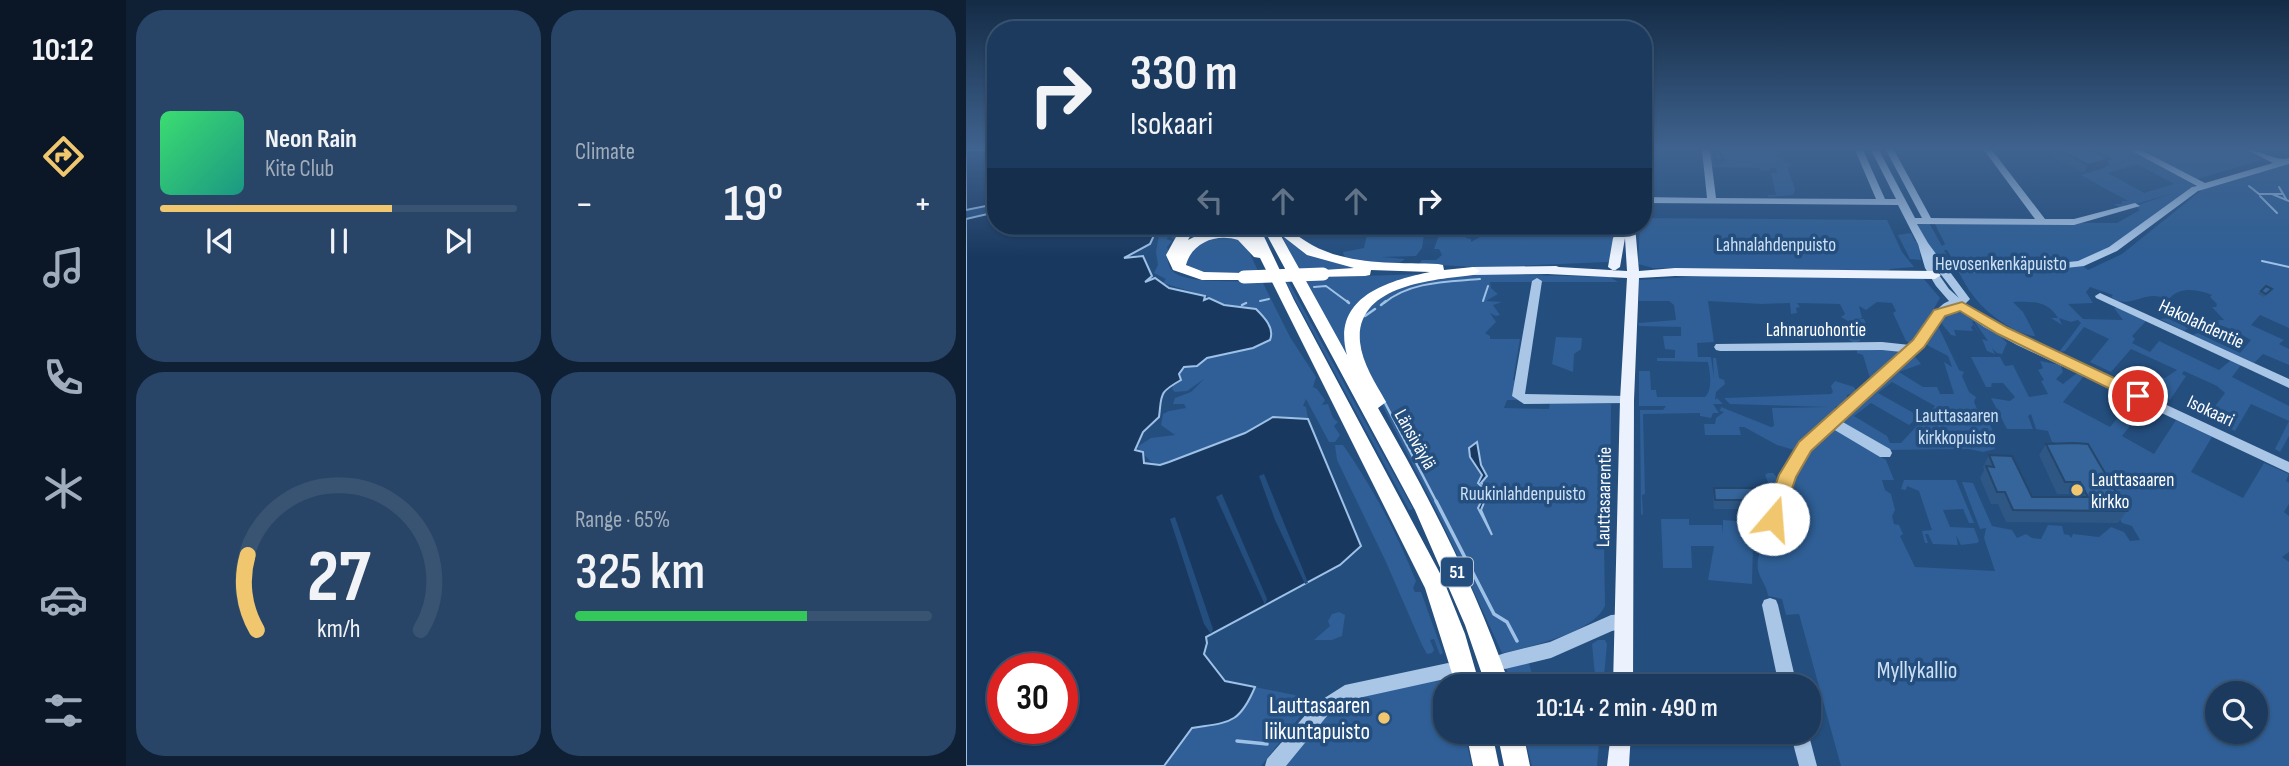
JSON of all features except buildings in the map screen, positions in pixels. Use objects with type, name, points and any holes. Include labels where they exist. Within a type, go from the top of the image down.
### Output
[{"type":"highway","points":[[1184,235],[1173,255],[1178,267],[1202,276],[1473,271]]},
{"type":"highway","points":[[1178,267],[1181,254],[1194,242],[1220,235]]},
{"type":"highway","points":[[1233,235],[1245,238],[1251,243],[1271,270]]},
{"type":"highway","name":"51","points":[[1256,235],[1271,270],[1435,586],[1464,674]]},
{"type":"highway","name":"Länsiväylä","points":[[1274,235],[1329,340],[1400,464],[1458,576],[1493,674]]},
{"type":"highway","points":[[1289,235],[1312,252],[1334,259],[1473,271]]},
{"type":"highway","points":[[1400,464],[1381,412],[1354,354],[1351,339],[1353,325],[1366,303],[1393,286],[1431,276],[1473,271]]},
{"type":"highway","points":[[1481,744],[1486,766]]},
{"type":"highway","points":[[1512,744],[1517,766]]},
{"type":"main road","name":"Lauttasaarentie","points":[[1623,674],[1630,309],[1626,270],[1627,235]]},
{"type":"main road","points":[[1473,271],[1939,272]]},
{"type":"main road","points":[[1618,766],[1620,744]]},
{"type":"street","points":[[1710,186],[1712,201]]},
{"type":"street","points":[[1874,186],[1881,201]]},
{"type":"street","name":"Isokaari","points":[[1893,186],[1923,244],[1925,258],[1962,303],[2003,331],[2287,463]]},
{"type":"street","points":[[1909,186],[1928,221]]},
{"type":"street","points":[[2015,186],[2042,222]]},
{"type":"street","points":[[1939,272],[2064,268],[2090,261],[2113,249],[2201,186]]},
{"type":"street","points":[[1652,200],[1901,202]]},
{"type":"street","points":[[1910,221],[2083,221],[2135,206]]},
{"type":"street","points":[[1537,281],[1518,396],[1524,400],[1627,400]]},
{"type":"street","name":"Hakolahdentie","points":[[2100,296],[2289,384]]},
{"type":"street","points":[[1773,519],[1788,475],[1800,453],[1831,421],[1925,336],[1940,313],[1962,303]]},
{"type":"street","name":"Lahnaruohontie","points":[[1720,347],[1882,346],[1912,349]]},
{"type":"street","points":[[1831,421],[1885,453]]},
{"type":"street","points":[[1770,605],[1785,674]]},
{"type":"street","points":[[1505,661],[1551,650],[1611,623],[1624,622]]},
{"type":"street","points":[[1274,766],[1321,710],[1351,691],[1448,671]]},
{"type":"street","points":[[1802,744],[1808,766]]},
{"type":"green space","points":[[1774,186],[1794,186],[1793,195],[1768,197],[1776,195]]},
{"type":"green space","name":"Hevosenkenkäpuisto","points":[[2100,186],[2131,186],[2144,193],[2168,186],[2194,186],[2157,215],[2082,265],[2088,270],[2122,254],[2203,189],[2214,186],[2289,186],[2289,328],[2260,315],[2251,325],[2284,340],[2279,344],[2289,349],[2289,365],[2263,354],[2254,363],[2192,335],[2198,333],[2240,353],[2251,340],[2227,328],[2201,324],[2184,331],[2160,319],[2182,317],[2186,321],[2224,320],[2212,307],[2217,304],[2210,297],[2212,295],[2202,292],[2185,290],[2170,298],[2152,296],[2121,302],[2111,297],[2113,295],[2090,287],[2086,292],[2093,303],[2068,304],[2083,319],[2123,320],[2114,308],[2119,307],[2147,320],[2132,336],[2135,339],[2132,343],[2150,352],[2159,341],[2219,370],[2231,360],[2241,365],[2232,377],[2289,406],[2289,421],[2251,404],[2235,431],[2207,417],[2225,393],[2217,386],[2184,371],[2182,374],[2186,376],[2170,400],[2146,389],[2159,376],[2165,378],[2177,370],[2131,349],[2111,372],[2090,362],[2109,339],[2084,327],[2065,351],[2059,352],[2081,323],[2078,320],[2071,322],[2059,318],[2062,325],[2051,318],[2058,318],[2045,305],[2013,302],[2023,312],[2035,336],[2019,332],[2001,322],[1978,301],[1965,284],[1947,250],[1944,250],[1948,258],[1946,260],[1928,251],[1920,254],[1921,260],[1910,259],[1898,235],[1911,233],[1915,241],[1919,242],[1918,246],[1926,248],[1917,223],[1929,223],[1942,246],[1945,244],[1934,222],[2117,223],[2140,210],[2135,206],[2174,193],[2129,206],[2125,204],[2126,206],[2121,208],[2113,204],[2128,201]]},
{"type":"green space","name":"Lahnalahdenpuisto","points":[[1652,218],[1887,220],[1902,252],[1914,267],[1890,269],[1887,272],[1809,269],[1752,271],[1653,268],[1638,264],[1640,235],[1652,235]]},
{"type":"green space","points":[[1159,235],[1172,235],[1166,239],[1172,241],[1167,247],[1168,263],[1176,274],[1198,280],[1262,281],[1290,337],[1316,377],[1313,387],[1325,400],[1322,405],[1328,404],[1333,418],[1338,422],[1334,426],[1340,435],[1335,442],[1329,442],[1306,399],[1303,406],[1306,407],[1308,419],[1274,416],[1245,433],[1159,465],[1151,462],[1137,447],[1151,438],[1175,435],[1161,425],[1163,414],[1186,408],[1184,404],[1173,404],[1175,398],[1191,392],[1204,379],[1187,391],[1175,392],[1172,389],[1174,384],[1169,387],[1222,308],[1209,297],[1163,283],[1166,279],[1154,273],[1158,265],[1156,252]]},
{"type":"green space","points":[[1282,235],[1290,242],[1366,269],[1300,272]]},
{"type":"green space","points":[[1367,235],[1424,235],[1422,248],[1416,256],[1382,257],[1405,259],[1398,264],[1350,260],[1344,256],[1343,252],[1364,248]]},
{"type":"green space","points":[[1439,235],[1467,235],[1471,242],[1480,237],[1616,235],[1612,260],[1608,262],[1512,266],[1510,269],[1419,264],[1422,260],[1436,260],[1442,255],[1439,249],[1434,249]]},
{"type":"green space","points":[[1230,236],[1245,243],[1259,273],[1208,274],[1191,268],[1184,261],[1189,249],[1215,237]]},
{"type":"green space","points":[[1423,274],[1364,301],[1356,373],[1303,278]]},
{"type":"green space","name":"Ruukinlahdenpuisto","points":[[1483,274],[1610,277],[1618,282],[1490,282],[1491,288],[1498,294],[1486,301],[1502,302],[1493,305],[1500,315],[1490,313],[1496,322],[1485,333],[1490,339],[1520,339],[1513,380],[1516,381],[1513,395],[1517,400],[1507,400],[1504,408],[1549,409],[1550,403],[1611,404],[1610,496],[1604,538],[1605,606],[1598,616],[1574,631],[1543,643],[1502,653],[1441,520],[1358,352],[1358,318],[1388,290],[1442,276]]},
{"type":"green space","name":"Lahnalahdenpuisto","points":[[1722,275],[1923,278],[1940,298],[1919,335],[1910,343],[1906,341],[1893,313],[1896,311],[1892,303],[1877,302],[1866,310],[1859,306],[1862,318],[1859,319],[1864,319],[1867,326],[1861,326],[1860,341],[1854,343],[1846,338],[1850,327],[1847,325],[1848,321],[1841,317],[1845,314],[1840,304],[1797,303],[1800,307],[1796,308],[1797,313],[1791,314],[1790,303],[1708,301],[1714,342],[1697,343],[1698,357],[1711,357],[1714,379],[1713,358],[1716,358],[1719,378],[1724,380],[1725,384],[1716,392],[1715,400],[1717,398],[1723,404],[1713,404],[1719,413],[1713,413],[1711,418],[1700,416],[1700,413],[1643,414],[1643,515],[1641,514],[1640,410],[1663,410],[1666,406],[1639,406],[1639,371],[1650,371],[1651,390],[1656,390],[1657,397],[1705,397],[1710,381],[1708,362],[1657,361],[1657,358],[1675,358],[1675,350],[1665,349],[1663,336],[1681,336],[1681,327],[1639,326],[1638,323],[1676,320],[1674,305],[1669,301],[1639,301],[1639,280]]},
{"type":"green space","points":[[1284,279],[1287,279],[1413,509],[1409,510]]},
{"type":"green space","points":[[1949,312],[1964,313],[1999,334],[2007,343],[2002,354],[1992,348],[1995,354],[1987,351],[1982,339],[1988,341],[1974,321],[1971,327],[1973,331],[1954,330],[1956,336],[1951,335],[1942,324],[1943,315]]},
{"type":"green space","name":"Lauttasaaren kirkkopuisto","points":[[1938,326],[1959,370],[1964,372],[1962,376],[1969,392],[1976,397],[1974,402],[1980,416],[1986,416],[1996,438],[1990,437],[1995,449],[1983,452],[1969,449],[1885,450],[1836,422],[1912,353],[1921,364],[1899,372],[1923,387],[1937,387],[1940,394],[1954,394],[1944,362],[1952,367],[1948,356],[1925,344]],"holes":[[[1892,382],[1935,406],[1901,443],[1890,443],[1887,436],[1854,416],[1871,403],[1909,425],[1919,416],[1878,393]]]},
{"type":"green space","points":[[1556,337],[1582,338],[1581,349],[1574,354],[1573,372],[1552,364]]},
{"type":"green space","points":[[1857,349],[1898,349],[1899,352],[1878,374],[1870,378],[1863,355],[1857,353]]},
{"type":"green space","name":"Myllykallio","points":[[1971,357],[2000,357],[2005,366],[2013,365],[2029,397],[2048,394],[2038,370],[2043,368],[2040,361],[2061,365],[2063,372],[2056,379],[2063,384],[2077,373],[2084,376],[2063,402],[2110,427],[2133,400],[2145,407],[2122,436],[2154,454],[2176,420],[2212,437],[2191,472],[2243,498],[2264,463],[2289,474],[2286,481],[2289,483],[2289,504],[2284,512],[2289,516],[2289,552],[2282,557],[2289,562],[2289,766],[1841,766],[1821,694],[1821,674],[1816,674],[1799,614],[1786,615],[1782,599],[1768,596],[1758,570],[1762,542],[1769,529],[1778,520],[1784,523],[1782,521],[1790,505],[1795,474],[1801,458],[1834,428],[1886,460],[1894,480],[1882,480],[1885,490],[1891,494],[1895,510],[1892,516],[1894,524],[1899,525],[1903,534],[1900,536],[1915,567],[1995,571],[1984,538],[1986,528],[1980,529],[1962,482],[1973,483],[1992,526],[2012,530],[2017,538],[2026,534],[2041,539],[2048,525],[2062,526],[2064,534],[2071,538],[2073,534],[2099,537],[2111,527],[2124,532],[2130,541],[2140,540],[2132,526],[2122,523],[2079,448],[2052,442],[2048,431],[2036,429],[2031,414],[2028,416],[2033,429],[2007,429],[1991,398],[2010,401],[2015,397],[2003,383],[1992,383],[1991,387],[1986,387]]},
{"type":"green space","points":[[1835,381],[1854,387],[1857,392],[1847,395],[1847,402],[1835,407],[1835,414],[1808,433],[1794,450],[1777,445],[1744,427],[1739,427],[1741,435],[1705,435],[1704,424],[1715,424],[1716,418],[1724,412],[1720,411],[1721,407],[1771,427],[1774,426],[1772,408],[1828,407],[1730,404],[1724,398],[1831,394],[1831,386]]},
{"type":"green space","points":[[2289,421],[2289,436],[2280,452],[2275,449]]},
{"type":"green space","points":[[1335,445],[1343,445],[1392,527],[1416,581],[1413,588],[1415,592],[1421,592],[1443,653],[1440,655],[1434,639],[1430,640],[1434,650],[1432,653],[1427,654],[1422,645],[1337,460]]},
{"type":"green space","points":[[1773,473],[1778,479],[1770,505],[1764,505],[1766,519],[1761,521],[1753,516],[1740,516],[1740,509],[1759,508],[1760,496],[1766,494],[1764,485],[1768,482],[1765,475]]},
{"type":"green space","points":[[1904,480],[1956,480],[1974,523],[1969,523],[1963,509],[1943,510],[1950,527],[1974,528],[1979,541],[1961,545],[1956,535],[1958,545],[1933,544],[1928,534],[1925,534],[1928,543],[1925,543],[1922,531],[1932,530],[1919,491],[1907,486],[1906,490],[1901,489]]},
{"type":"green space","points":[[1661,519],[1689,519],[1689,525],[1722,525],[1723,534],[1723,520],[1762,523],[1753,546],[1752,584],[1708,580],[1714,546],[1691,546],[1692,568],[1663,568]]},
{"type":"green space","points":[[1339,612],[1345,615],[1342,636],[1332,640],[1314,640],[1330,626],[1328,621],[1332,614]]},
{"type":"green space","points":[[1605,640],[1607,644],[1604,674],[1595,674],[1592,644]]},
{"type":"green space","points":[[1529,663],[1532,674],[1508,674],[1506,667]]},
{"type":"green space","points":[[1225,681],[1314,699],[1261,766],[1099,766]]},
{"type":"green space","name":"Lauttasaaren liikuntapuisto","points":[[1433,681],[1433,744],[1467,744],[1472,766],[1281,766],[1308,731],[1334,711],[1365,697]]},
{"type":"green space","points":[[1526,744],[1599,744],[1597,766],[1532,766]]},
{"type":"shaded area","points":[[966,186],[987,186],[987,206],[966,210]]},
{"type":"shaded area","points":[[987,214],[987,235],[1154,235],[1150,244],[1124,258],[1143,256],[1152,276],[1145,282],[1155,278],[1169,288],[1205,296],[1204,300],[1209,298],[1224,305],[1256,309],[1270,327],[1270,340],[1253,348],[1207,358],[1197,366],[1184,367],[1179,374],[1181,380],[1162,395],[1159,417],[1143,432],[1135,450],[1143,452],[1144,463],[1160,465],[1245,433],[1273,417],[1308,419],[1361,546],[1340,565],[1206,637],[1204,654],[1225,681],[1255,687],[1244,709],[1231,720],[1192,728],[1164,766],[966,766],[966,219]]},
{"type":"shaded area","points":[[1477,442],[1481,465],[1487,476],[1481,483],[1488,489],[1481,495],[1486,498],[1481,510],[1492,535],[1478,508],[1481,502],[1477,494],[1484,489],[1478,483],[1482,475],[1470,457],[1469,448]]},
{"type":"pier","points":[[1264,474],[1308,583],[1305,584],[1275,520],[1259,476]]},
{"type":"pier","points":[[1222,494],[1267,599],[1265,605],[1216,497]]},
{"type":"pier","points":[[1175,517],[1213,629],[1211,634],[1204,624],[1170,519]]},
{"type":"waterway","points":[[2249,186],[2259,194],[2272,194]]},
{"type":"waterway","points":[[2279,187],[2286,199]]},
{"type":"waterway","points":[[2272,194],[2283,194]]},
{"type":"waterway","points":[[2272,194],[2289,201]]},
{"type":"waterway","points":[[2260,196],[2277,213]]},
{"type":"waterway","points":[[2262,261],[2289,267]]},
{"type":"waterway","points":[[1384,303],[1406,290],[1442,282],[1480,279]]},
{"type":"waterway","points":[[1314,287],[1326,286],[1349,303],[1347,301]]},
{"type":"waterway","points":[[1483,301],[1488,286]]},
{"type":"waterway","points":[[1260,301],[1269,299]]},
{"type":"waterway","points":[[1381,305],[1386,301]]},
{"type":"waterway","points":[[1242,305],[1246,303]]},
{"type":"waterway","points":[[1365,316],[1375,309]]},
{"type":"waterway","points":[[1384,401],[1437,503]]},
{"type":"waterway","points":[[1436,501],[1494,614],[1507,622],[1517,641]]},
{"type":"waterway","points":[[1237,741],[1267,744]]},
{"type":"place","name":"Lauttasaaren kirkko","points":[[2077,490]]},
{"type":"place","name":"Lauttasaaren liikuntapuisto","points":[[1384,718]]},
{"type":"route","points":[[1773,519],[1788,475],[1805,447],[1918,344],[1940,313],[1948,310],[1962,306],[2003,331],[2138,396]]}]
